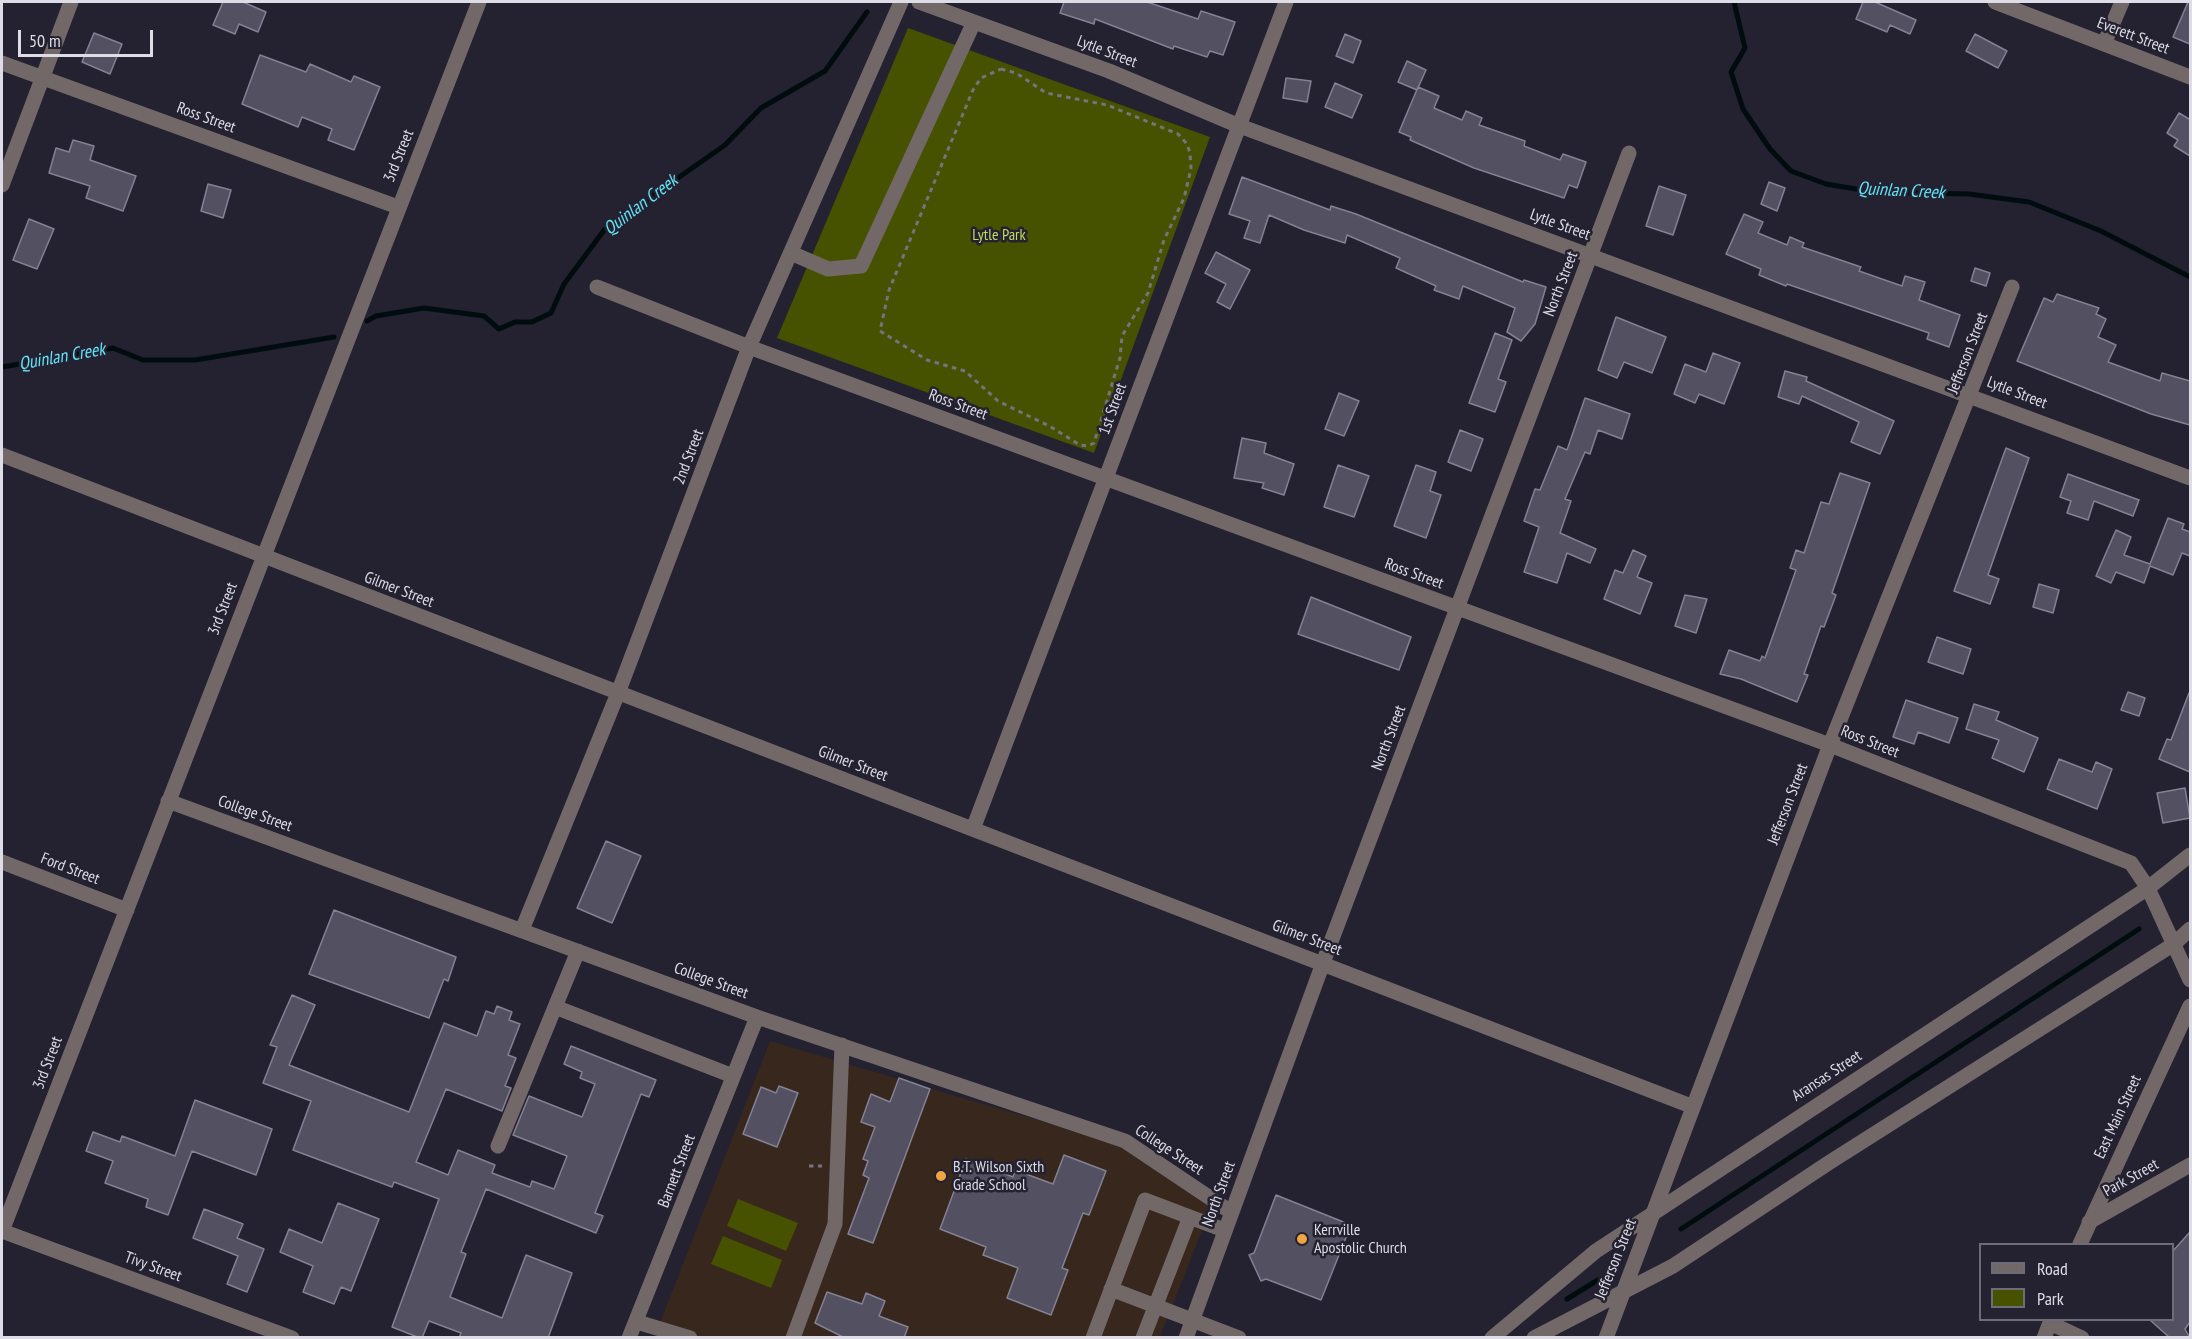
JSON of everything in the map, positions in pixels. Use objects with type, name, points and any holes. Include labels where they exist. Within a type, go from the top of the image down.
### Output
[{"type":"street","points":[[2,185],[71,2]]},
{"type":"street","name":"3rd Street","points":[[2,1231],[479,2]]},
{"type":"street","name":"2nd Street","points":[[522,930],[618,693],[749,347],[901,2]]},
{"type":"street","name":"Lytle Street","points":[[920,2],[1109,71],[1237,124],[2190,477]]},
{"type":"street","name":"1st Street","points":[[973,829],[1106,479],[1237,124],[1286,2]]},
{"type":"street","name":"Everett Street","points":[[1995,2],[2190,77]]},
{"type":"street","points":[[2104,44],[2122,2]]},
{"type":"street","points":[[791,253],[828,269],[861,266],[974,22]]},
{"type":"street","name":"Ross Street","points":[[2,63],[398,207]]},
{"type":"street","name":"North Street","points":[[1186,1338],[1323,963],[1629,153]]},
{"type":"street","name":"Ross Street","points":[[597,287],[749,347],[1830,745],[2131,863],[2148,888],[2190,980]]},
{"type":"street","name":"Jefferson Street","points":[[1606,1338],[1830,745],[2012,287]]},
{"type":"street","name":"Gilmer Street","points":[[2,455],[1692,1106]]},
{"type":"street","name":"College Street","points":[[168,801],[757,1017],[1125,1141],[1231,1212]]},
{"type":"street","name":"Aransas Street","points":[[1492,1338],[1596,1251],[2148,888],[2190,855]]},
{"type":"street","name":"Ford Street","points":[[2,862],[127,910]]},
{"type":"street","points":[[1534,1338],[1673,1266],[1840,1156],[2174,944],[2190,928]]},
{"type":"street","points":[[498,1146],[578,951]]},
{"type":"street","name":"East Main Street","points":[[2081,1243],[2190,1006]]},
{"type":"street","points":[[555,1007],[733,1076]]},
{"type":"street","name":"Barnett Street","points":[[629,1338],[757,1017]]},
{"type":"street","points":[[793,1338],[835,1224],[842,1045]]},
{"type":"street","name":"Park Street","points":[[2089,1222],[2190,1165]]},
{"type":"street","points":[[1093,1338],[1145,1200],[1224,1230]]},
{"type":"street","points":[[1143,1338],[1190,1217]]},
{"type":"street","name":"Tivy Street","points":[[2,1231],[292,1338]]},
{"type":"street","points":[[1111,1289],[1239,1338]]},
{"type":"street","points":[[637,1322],[690,1338]]},
{"type":"street","points":[[2048,1327],[2082,1338]]},
{"type":"path","points":[[1001,69],[1016,73],[1046,93],[1107,105],[1178,134],[1187,144],[1190,153],[1191,169],[1184,198],[1164,240],[1148,293],[1122,336],[1120,358],[1094,443],[1088,446],[1080,445],[1051,427],[998,401],[965,371],[927,360],[880,331],[889,290],[973,90],[981,78],[1001,69]]},
{"type":"shaded area","name":"B.T. Wilson Sixth Grade School","points":[[770,1041],[1119,1144],[1211,1208],[1160,1337],[654,1338]]},
{"type":"green space","name":"Lytle Park","points":[[908,28],[1210,137],[1094,453],[777,338]]},
{"type":"green space","points":[[738,1199],[798,1223],[786,1251],[727,1226]]},
{"type":"green space","points":[[723,1236],[782,1260],[771,1288],[711,1264]]},
{"type":"building","points":[[223,2],[243,2],[266,12],[258,32],[239,24],[235,34],[213,25]]},
{"type":"building","points":[[1064,2],[1147,2],[1198,19],[1201,11],[1235,22],[1223,55],[1210,51],[1207,57],[1174,46],[1173,49],[1095,19],[1094,24],[1060,13]]},
{"type":"building","points":[[1863,2],[1875,2],[1916,20],[1910,34],[1890,25],[1887,32],[1856,19]]},
{"type":"building","points":[[2190,2],[2190,44],[2173,37]]},
{"type":"building","points":[[94,33],[122,44],[110,74],[82,62]]},
{"type":"building","points":[[1345,34],[1361,41],[1353,63],[1336,56]]},
{"type":"building","points":[[1975,34],[2007,51],[1998,68],[1966,51]]},
{"type":"building","points":[[260,55],[306,72],[310,64],[351,82],[354,76],[380,87],[354,150],[328,140],[332,129],[302,117],[298,127],[242,104]]},
{"type":"building","points":[[1407,61],[1426,70],[1417,90],[1398,82]]},
{"type":"building","points":[[1286,78],[1311,81],[1307,102],[1283,98]]},
{"type":"building","points":[[1335,83],[1362,95],[1352,118],[1325,107]]},
{"type":"building","points":[[1418,87],[1439,96],[1434,108],[1462,120],[1466,111],[1482,118],[1479,125],[1525,141],[1524,146],[1560,160],[1563,154],[1586,162],[1577,188],[1569,185],[1564,198],[1474,168],[1410,140],[1411,137],[1399,132]]},
{"type":"building","points":[[2179,113],[2189,119],[2190,117],[2190,156],[2174,146],[2178,140],[2167,133]]},
{"type":"building","points":[[73,140],[94,146],[90,160],[136,176],[123,211],[86,198],[90,186],[49,173],[56,148],[69,152]]},
{"type":"building","points":[[1242,177],[1330,210],[1331,206],[1356,214],[1523,282],[1524,280],[1546,287],[1535,324],[1521,341],[1507,332],[1515,308],[1463,286],[1459,299],[1434,290],[1436,286],[1396,268],[1400,258],[1347,235],[1345,243],[1304,230],[1269,215],[1260,243],[1244,238],[1250,221],[1229,214]]},
{"type":"building","points":[[1769,182],[1785,188],[1777,211],[1761,204]]},
{"type":"building","points":[[208,184],[231,190],[223,218],[201,211]]},
{"type":"building","points":[[1659,186],[1686,195],[1673,235],[1646,226]]},
{"type":"building","points":[[1744,214],[1763,222],[1758,233],[1787,245],[1790,237],[1804,243],[1802,247],[1861,267],[1859,271],[1902,286],[1905,276],[1925,282],[1919,300],[1960,315],[1949,347],[1927,339],[1929,333],[1759,275],[1761,269],[1726,254]]},
{"type":"building","points":[[29,219],[54,229],[37,269],[13,260]]},
{"type":"building","points":[[1216,252],[1250,270],[1230,309],[1217,302],[1226,284],[1205,273]]},
{"type":"building","points":[[1975,268],[1990,273],[1986,286],[1971,281]]},
{"type":"building","points":[[2057,294],[2099,308],[2096,314],[2106,319],[2098,337],[2116,345],[2108,362],[2160,381],[2162,373],[2190,381],[2190,425],[2151,414],[2017,361],[2044,298],[2053,302]]},
{"type":"building","points":[[1616,317],[1666,337],[1652,373],[1624,362],[1617,378],[1598,370]]},
{"type":"building","points":[[1495,333],[1512,340],[1498,379],[1506,382],[1495,412],[1469,403]]},
{"type":"building","points":[[1713,353],[1740,363],[1724,404],[1699,394],[1695,403],[1674,394],[1685,364],[1706,372]]},
{"type":"building","points":[[1785,371],[1807,377],[1806,381],[1894,421],[1880,454],[1851,442],[1859,422],[1802,396],[1799,404],[1778,397]]},
{"type":"building","points":[[1339,393],[1359,401],[1344,436],[1325,429]]},
{"type":"building","points":[[1585,398],[1630,414],[1622,439],[1598,430],[1590,454],[1585,452],[1565,499],[1571,501],[1560,533],[1596,549],[1590,563],[1567,553],[1557,583],[1524,572],[1539,527],[1524,521],[1535,489],[1540,490],[1558,446],[1567,450]]},
{"type":"building","points":[[1460,430],[1483,439],[1471,471],[1448,462]]},
{"type":"building","points":[[1242,438],[1266,443],[1264,453],[1294,464],[1284,495],[1262,488],[1264,483],[1234,478]]},
{"type":"building","points":[[2006,448],[2029,458],[1988,575],[1999,579],[1990,604],[1954,591]]},
{"type":"building","points":[[1338,465],[1369,476],[1354,517],[1324,507]]},
{"type":"building","points":[[1416,465],[1436,472],[1430,491],[1441,495],[1426,538],[1394,526]]},
{"type":"building","points":[[1840,473],[1870,483],[1832,593],[1836,595],[1824,627],[1821,626],[1804,674],[1808,675],[1797,702],[1741,679],[1720,674],[1729,650],[1760,661],[1762,656],[1765,658],[1796,570],[1790,568],[1796,550],[1804,553],[1821,502],[1829,504]]},
{"type":"building","points":[[2068,474],[2139,500],[2133,516],[2094,501],[2088,520],[2067,513],[2071,501],[2060,497]]},
{"type":"building","points":[[2168,518],[2184,524],[2182,529],[2190,532],[2190,556],[2182,553],[2173,575],[2150,566],[2144,583],[2116,572],[2111,583],[2096,576],[2116,530],[2131,537],[2124,555],[2150,564]]},
{"type":"building","points":[[1633,550],[1646,556],[1637,577],[1652,583],[1640,614],[1604,599],[1615,570],[1623,573]]},
{"type":"building","points":[[2039,584],[2059,590],[2053,613],[2033,607]]},
{"type":"building","points":[[1685,595],[1707,599],[1696,633],[1675,626]]},
{"type":"building","points":[[1311,597],[1411,637],[1399,670],[1298,634]]},
{"type":"building","points":[[1937,637],[1971,649],[1963,674],[1928,662]]},
{"type":"building","points":[[2128,692],[2145,698],[2139,716],[2121,710]]},
{"type":"building","points":[[2189,693],[2190,772],[2159,759],[2167,739],[2171,740]]},
{"type":"building","points":[[1906,700],[1958,718],[1949,743],[1918,732],[1914,744],[1893,737]]},
{"type":"building","points":[[1974,704],[1999,712],[1996,720],[2038,738],[2024,772],[1992,758],[1999,740],[1966,729]]},
{"type":"building","points":[[2059,759],[2092,772],[2096,762],[2112,769],[2097,809],[2047,789]]},
{"type":"building","points":[[2185,788],[2190,818],[2163,823],[2157,793]]},
{"type":"building","points":[[606,841],[641,856],[612,923],[577,908]]},
{"type":"building","points":[[334,910],[456,957],[448,981],[444,979],[429,1018],[309,974]]},
{"type":"building","points":[[292,995],[315,1005],[289,1065],[409,1112],[444,1023],[477,1036],[486,1011],[494,1014],[497,1006],[512,1012],[509,1020],[520,1024],[508,1055],[516,1058],[505,1086],[511,1088],[502,1111],[446,1089],[416,1162],[448,1175],[458,1150],[495,1165],[492,1173],[530,1187],[532,1181],[554,1189],[567,1156],[513,1135],[529,1096],[582,1117],[595,1084],[580,1078],[582,1072],[564,1064],[571,1046],[656,1080],[649,1097],[641,1094],[595,1213],[603,1216],[596,1233],[486,1189],[461,1252],[466,1254],[450,1297],[502,1318],[526,1255],[572,1273],[548,1338],[459,1338],[461,1333],[429,1321],[420,1338],[392,1327],[439,1199],[394,1182],[392,1187],[293,1150],[311,1101],[263,1083],[277,1047],[270,1045]]},
{"type":"building","points":[[899,1078],[930,1089],[873,1243],[848,1234],[869,1178],[863,1175],[868,1161],[863,1159],[875,1127],[861,1122],[871,1094],[890,1102]]},
{"type":"building","points":[[779,1086],[798,1093],[777,1147],[743,1134],[761,1087],[776,1093]]},
{"type":"building","points":[[195,1100],[272,1129],[256,1175],[192,1151],[168,1215],[146,1207],[148,1199],[105,1183],[113,1161],[86,1151],[93,1132],[120,1142],[122,1136],[175,1156]]},
{"type":"building","points":[[1064,1155],[1106,1171],[1089,1215],[1083,1213],[1062,1268],[1068,1270],[1051,1315],[1007,1298],[1018,1268],[983,1255],[986,1247],[940,1229],[966,1159],[1013,1177],[1015,1170],[1053,1184]]},
{"type":"building","name":"Kerrville Apostolic Church","points":[[1276,1195],[1351,1225],[1321,1300],[1266,1279],[1261,1281],[1249,1255],[1254,1253]]},
{"type":"building","points":[[338,1203],[379,1219],[351,1291],[341,1287],[334,1304],[303,1292],[313,1266],[280,1252],[289,1229],[322,1243]]},
{"type":"building","points":[[204,1209],[243,1224],[237,1238],[264,1249],[247,1292],[227,1284],[238,1256],[193,1238]]},
{"type":"building","points":[[2190,1232],[2190,1322],[2185,1329],[2190,1338],[2170,1338],[2151,1321],[2174,1321],[2174,1250]]},
{"type":"building","points":[[827,1292],[862,1304],[866,1293],[885,1301],[879,1316],[908,1327],[904,1338],[845,1338],[815,1323]]},
{"type":"waterway","name":"Quinlan Creek","points":[[1734,2],[1745,48],[1731,72],[1743,109],[1770,149],[1791,171],[1826,184],[1874,192],[1969,194],[2029,202],[2101,231],[2190,277]]},
{"type":"waterway","name":"Quinlan Creek","points":[[367,321],[376,316],[424,308],[484,316],[499,329],[515,322],[532,322],[551,313],[564,284],[605,229],[725,145],[761,108],[825,71],[867,12]]},
{"type":"waterway","name":"Quinlan Creek","points":[[2,367],[113,348],[143,360],[195,360],[334,337]]},
{"type":"waterway","points":[[1681,1229],[2139,929]]},
{"type":"waterway","points":[[1567,1299],[1598,1280]]},
{"type":"place","name":"B.T. Wilson Sixth Grade School","points":[[941,1176]]},
{"type":"place","name":"Kerrville Apostolic Church","points":[[1302,1239]]}]
